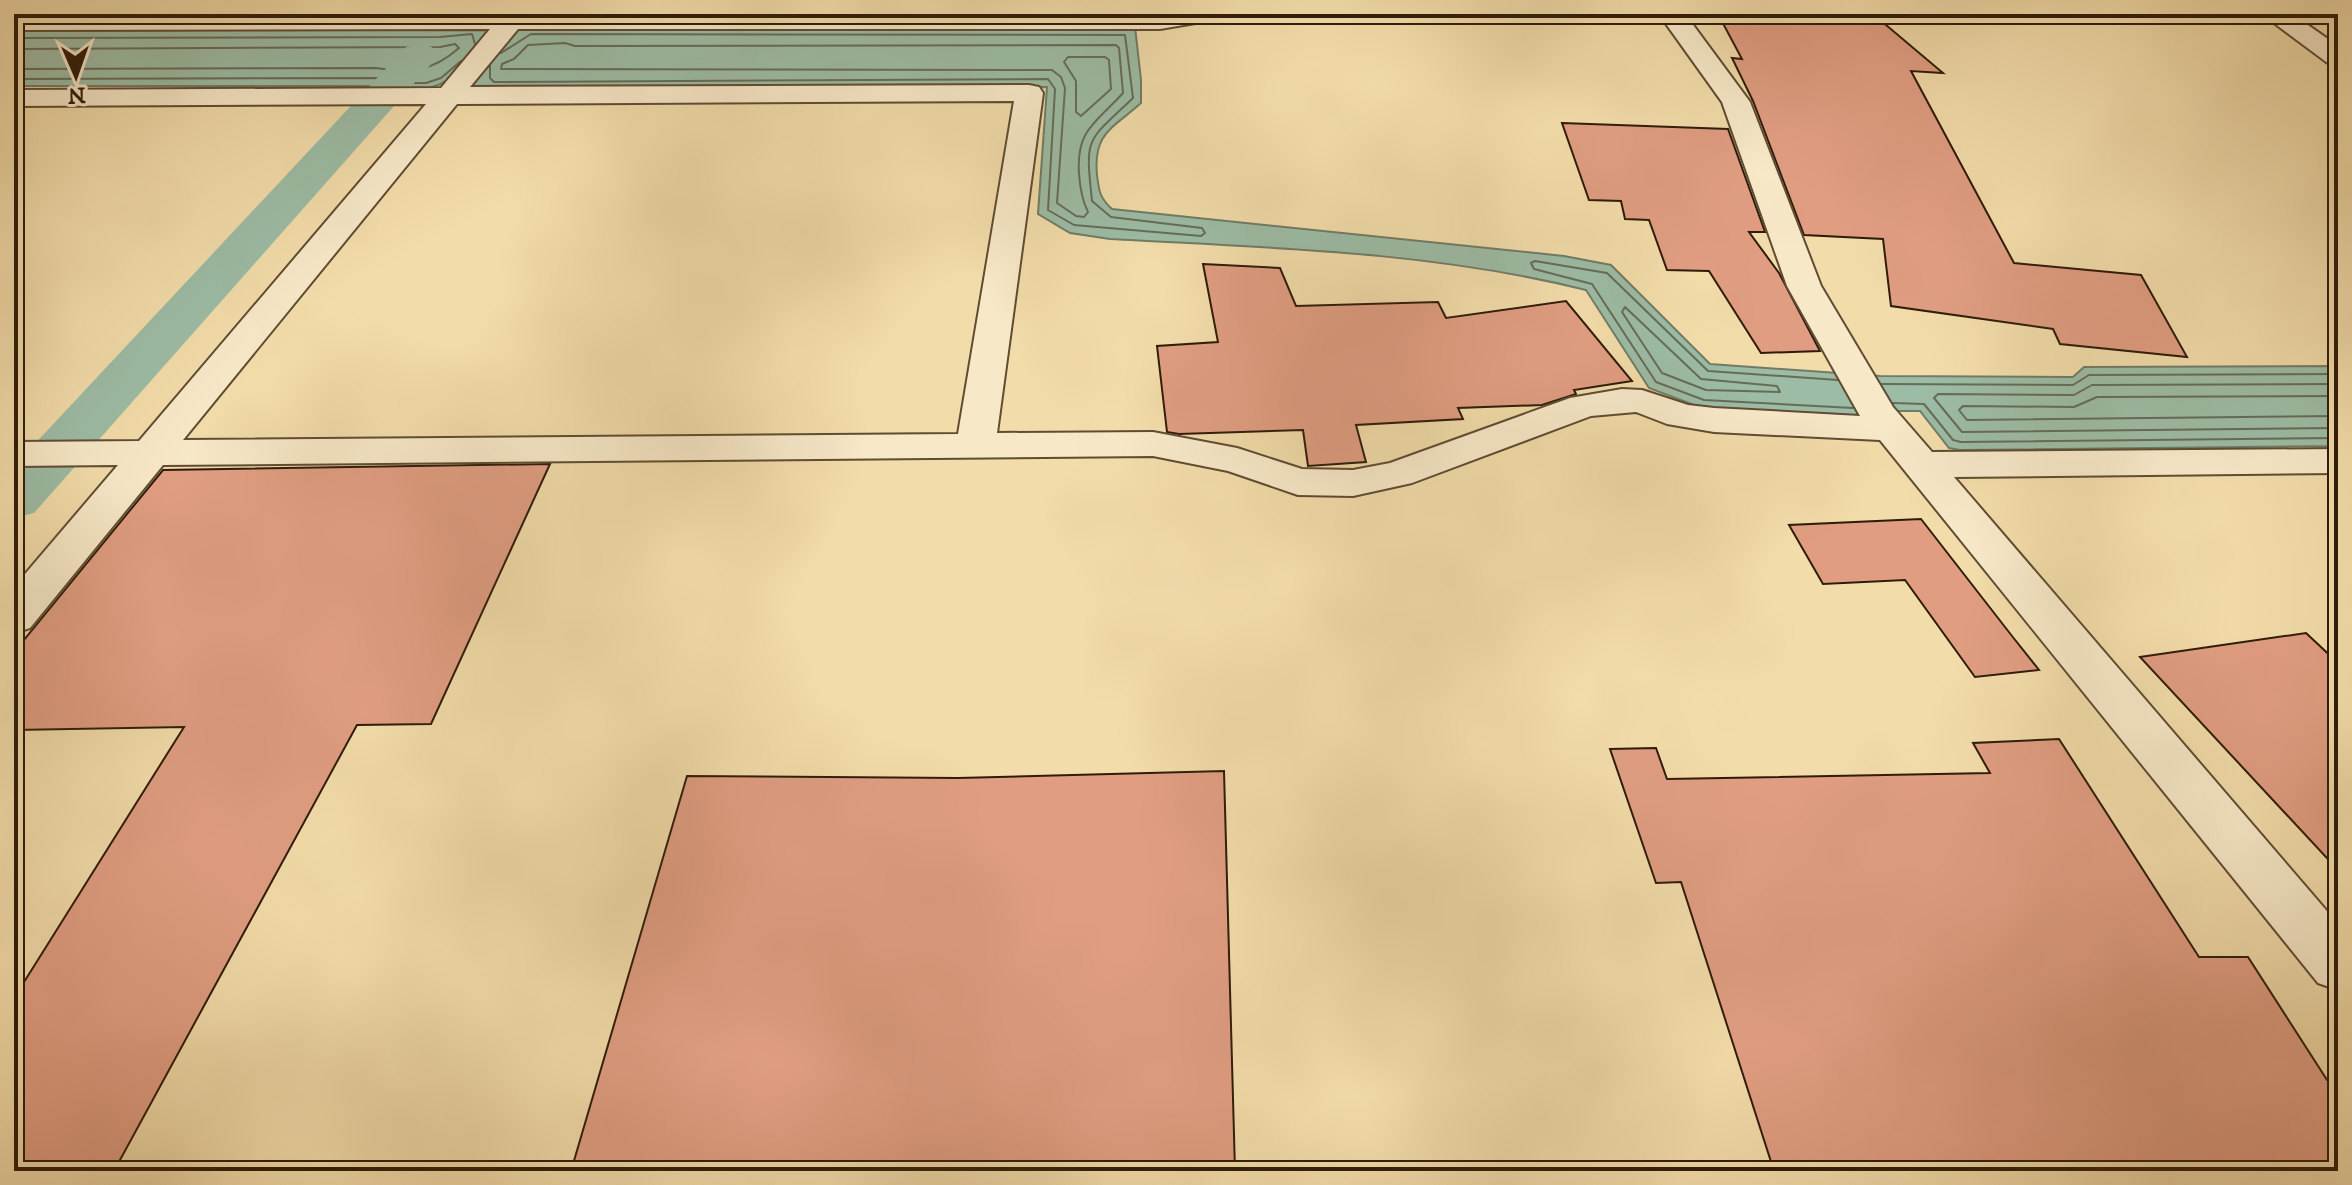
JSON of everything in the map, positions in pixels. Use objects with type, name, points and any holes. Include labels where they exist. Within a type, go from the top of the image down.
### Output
[{"type":"street","points":[[14,22],[508,24],[1160,21],[1210,14]]},
{"type":"street","points":[[1672,14],[1736,102],[1804,286],[1890,429],[2338,965]]},
{"type":"street","points":[[2275,14],[2338,58]]},
{"type":"street","points":[[14,617],[508,24]]},
{"type":"street","points":[[14,98],[452,90],[1029,93],[975,447]]},
{"type":"street","points":[[14,454],[1153,444],[1237,460],[1298,482],[1353,483],[1398,474],[1583,406],[1622,400],[1642,401],[1681,416],[1714,420],[1890,429]]},
{"type":"street","points":[[1922,465],[2338,461]]},
{"type":"water","points":[[443,26],[517,29],[530,26],[1135,27],[1141,103],[1113,126],[1098,150],[1099,190],[1112,209],[1564,256],[1611,265],[1710,364],[1880,376],[2073,377],[2084,367],[2338,366],[2338,446],[1960,450],[1949,448],[1920,411],[1867,411],[1869,417],[1702,408],[1649,388],[1586,290],[1527,277],[1409,259],[1110,239],[1070,233],[1038,214],[1047,87],[477,90],[473,85],[484,70],[462,69],[442,83],[412,90],[377,91],[379,86],[14,86],[14,31],[441,29]]},
{"type":"building","points":[[1718,14],[1791,14],[1793,17],[1873,14],[1943,73],[1911,71],[2014,263],[2141,275],[2187,357],[2060,344],[2053,329],[1891,306],[1883,239],[1804,235],[1753,101],[1732,58],[1742,59]]},
{"type":"building","points":[[1562,123],[1728,129],[1765,232],[1749,232],[1779,273],[1820,351],[1761,353],[1709,271],[1667,270],[1649,220],[1625,219],[1621,201],[1589,200]]},
{"type":"building","points":[[1203,264],[1280,268],[1296,306],[1438,302],[1446,318],[1566,301],[1632,381],[1574,390],[1576,394],[1542,405],[1458,408],[1463,419],[1356,425],[1366,462],[1308,466],[1303,430],[1167,432],[1157,346],[1218,342]]},
{"type":"building","points":[[550,464],[431,724],[357,725],[114,1171],[14,1171],[14,998],[184,727],[14,730],[14,652],[163,470]]},
{"type":"building","points":[[1921,519],[2039,670],[1975,677],[1905,580],[1823,584],[1789,525]]},
{"type":"building","points":[[2306,633],[2338,663],[2338,870],[2140,657]]},
{"type":"building","points":[[2059,739],[2199,957],[2248,957],[2338,1097],[2338,1171],[1774,1171],[1681,882],[1656,883],[1610,749],[1656,748],[1667,779],[1990,773],[1973,743]]},
{"type":"building","points":[[1224,771],[1235,1171],[571,1171],[687,776],[958,778]]},
{"type":"waterway","points":[[14,500],[419,55]]}]
